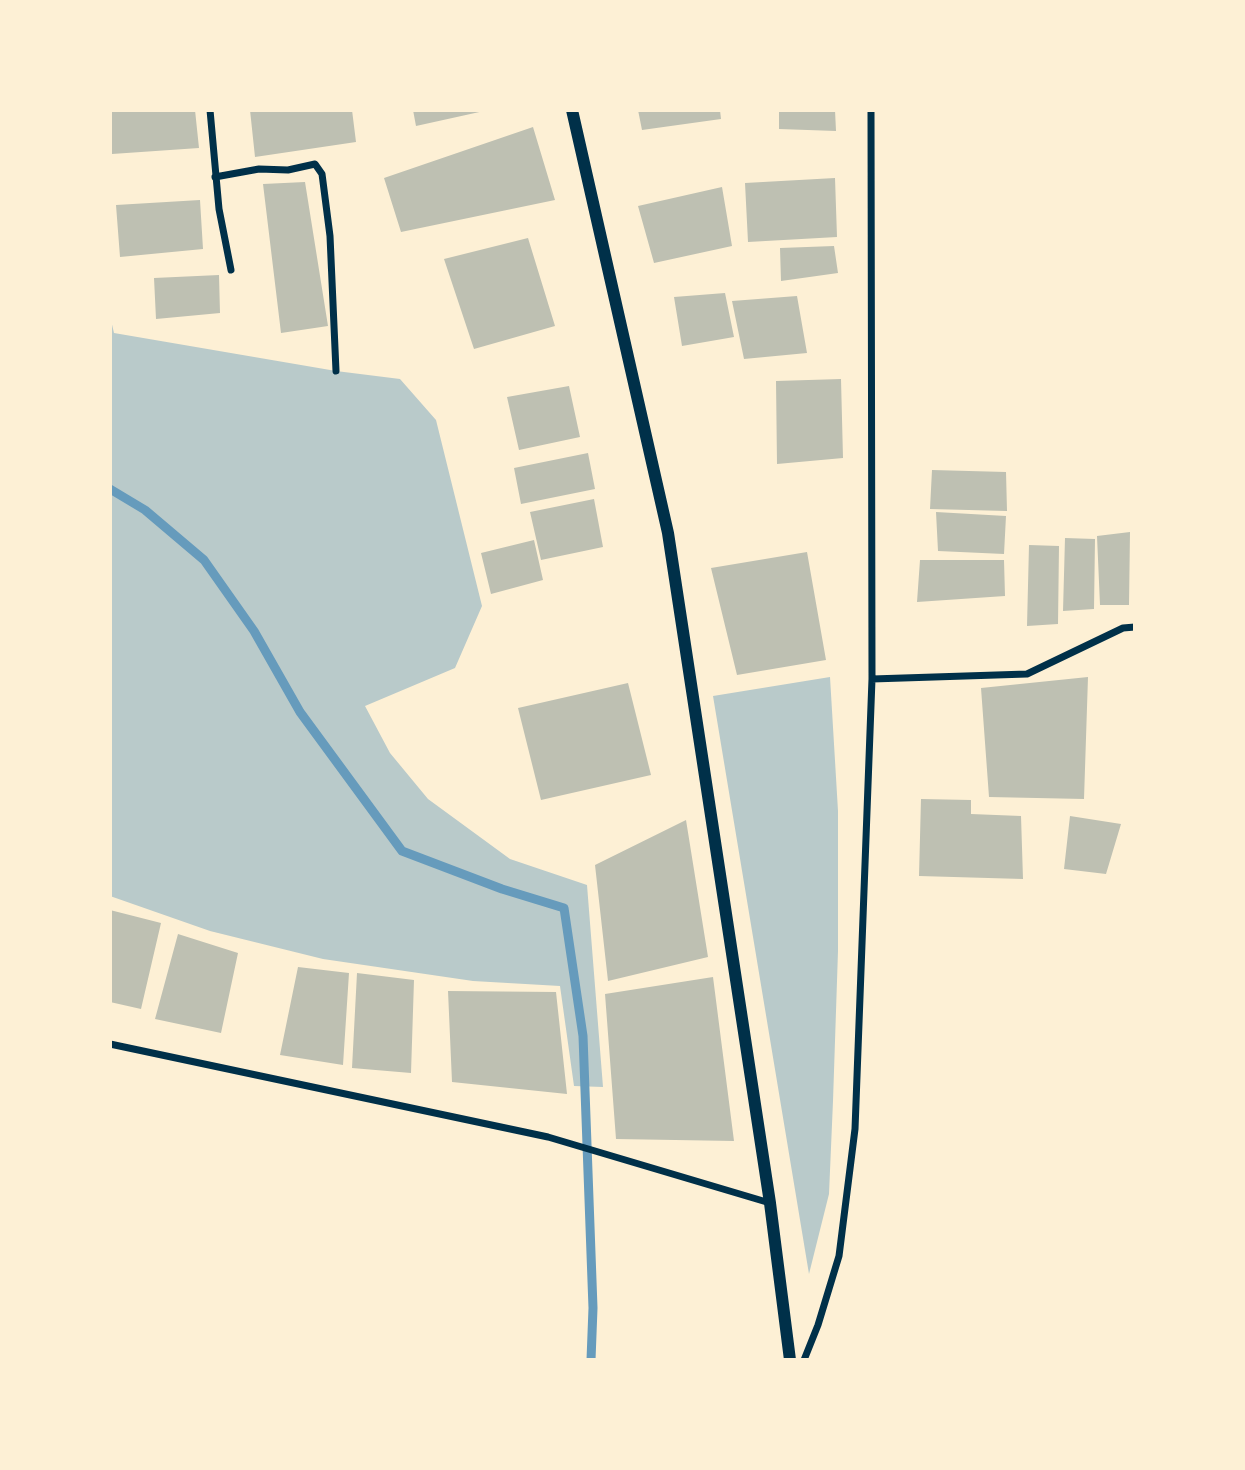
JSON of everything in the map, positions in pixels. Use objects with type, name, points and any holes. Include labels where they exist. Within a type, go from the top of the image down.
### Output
[{"type":"street","points":[[210,110],[215,177],[231,270]]},
{"type":"street","points":[[572,110],[668,533],[770,1203],[790,1360]]},
{"type":"street","points":[[804,1360],[818,1325],[839,1256],[855,1129],[872,680],[871,110]]},
{"type":"street","points":[[215,177],[259,169],[288,170],[315,164],[323,174],[330,236],[336,371]]},
{"type":"street","points":[[872,680],[1027,674],[1123,628],[1135,627]]},
{"type":"street","points":[[110,1044],[548,1137],[770,1203]]},
{"type":"shaded area","points":[[110,316],[114,333],[336,371],[400,379],[436,420],[482,606],[455,668],[365,706],[390,753],[428,799],[510,859],[587,885],[603,1087],[574,1086],[560,986],[473,981],[323,959],[210,931],[110,896]]},
{"type":"shaded area","points":[[830,677],[838,811],[838,951],[833,1101],[829,1194],[809,1274],[713,696]]},
{"type":"building","points":[[111,110],[195,110],[199,148],[112,154]]},
{"type":"building","points":[[250,110],[352,110],[356,142],[255,157]]},
{"type":"building","points":[[413,110],[484,110],[484,111],[416,126]]},
{"type":"building","points":[[638,110],[720,110],[721,119],[642,130]]},
{"type":"building","points":[[779,110],[835,110],[836,131],[779,129]]},
{"type":"building","points":[[533,127],[555,200],[401,232],[384,178]]},
{"type":"building","points":[[835,178],[837,237],[748,242],[745,183]]},
{"type":"building","points":[[305,182],[328,326],[281,333],[263,184]]},
{"type":"building","points":[[722,187],[732,246],[654,263],[638,206]]},
{"type":"building","points":[[200,200],[203,249],[120,257],[116,205]]},
{"type":"building","points":[[528,238],[555,326],[474,349],[444,259]]},
{"type":"building","points":[[834,246],[838,273],[781,281],[780,248]]},
{"type":"building","points":[[219,275],[220,313],[156,319],[154,278]]},
{"type":"building","points":[[725,293],[734,337],[682,346],[674,297]]},
{"type":"building","points":[[797,296],[807,353],[744,359],[732,301]]},
{"type":"building","points":[[841,379],[843,458],[777,464],[776,381]]},
{"type":"building","points":[[569,386],[580,437],[519,450],[507,397]]},
{"type":"building","points":[[588,453],[595,489],[521,504],[514,468]]},
{"type":"building","points":[[932,470],[1006,472],[1007,511],[930,509]]},
{"type":"building","points":[[594,499],[603,547],[541,560],[530,512]]},
{"type":"building","points":[[936,512],[1006,516],[1004,554],[938,551]]},
{"type":"building","points":[[1130,532],[1129,605],[1100,605],[1097,536]]},
{"type":"building","points":[[1065,538],[1095,539],[1094,609],[1063,611]]},
{"type":"building","points":[[534,540],[543,580],[491,594],[481,553]]},
{"type":"building","points":[[1029,545],[1059,546],[1058,624],[1027,626]]},
{"type":"building","points":[[807,552],[826,660],[737,675],[711,568]]},
{"type":"building","points":[[920,560],[1004,560],[1005,596],[917,602]]},
{"type":"building","points":[[1088,677],[1084,799],[989,797],[981,688]]},
{"type":"building","points":[[628,683],[651,775],[541,800],[518,708]]},
{"type":"building","points":[[921,799],[971,800],[971,814],[1021,816],[1023,879],[919,876]]},
{"type":"building","points":[[1070,816],[1121,824],[1106,874],[1064,869]]},
{"type":"building","points":[[686,820],[708,957],[608,981],[595,865]]},
{"type":"building","points":[[110,910],[161,923],[141,1009],[110,1002]]},
{"type":"building","points":[[178,934],[238,953],[221,1033],[155,1019]]},
{"type":"building","points":[[298,967],[349,973],[343,1065],[280,1055]]},
{"type":"building","points":[[357,973],[414,980],[411,1073],[352,1068]]},
{"type":"building","points":[[713,977],[734,1141],[616,1139],[605,994]]},
{"type":"building","points":[[448,991],[556,992],[567,1094],[452,1082]]},
{"type":"waterway","points":[[110,489],[145,510],[204,560],[254,631],[300,712],[402,851],[502,889],[564,908],[583,1036],[593,1308],[591,1360]]}]
